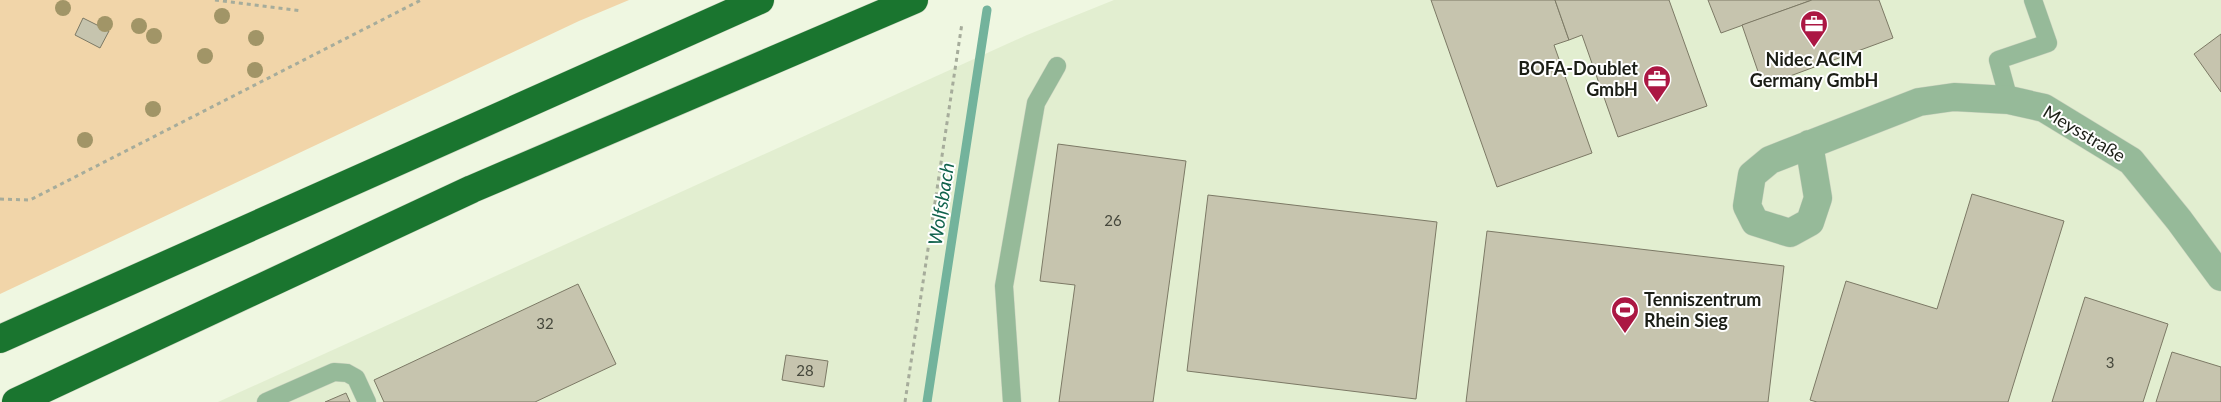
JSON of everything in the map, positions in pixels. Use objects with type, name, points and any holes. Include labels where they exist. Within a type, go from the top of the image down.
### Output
[{"type":"highway","points":[[0,339],[760,0]]},
{"type":"highway","points":[[16,402],[472,189],[914,0]]},
{"type":"street","name":"Meysstraße","points":[[1809,144],[1919,102],[1954,96],[2009,100],[2044,108],[2130,161],[2179,220],[2221,278]]},
{"type":"lane","points":[[2009,100],[1998,60],[2048,43],[2033,0]]},
{"type":"lane","points":[[1012,402],[1004,286],[1036,103],[1057,66]]},
{"type":"lane","points":[[266,402],[334,372],[347,373],[356,378],[367,402]]},
{"type":"path","points":[[215,0],[302,12]]},
{"type":"path","points":[[0,199],[30,200],[422,0]]},
{"type":"path","points":[[905,402],[962,23]]},
{"type":"shaded area","points":[[0,0],[629,0],[579,21],[0,294]]},
{"type":"shaded area","points":[[1114,0],[2221,0],[2221,402],[218,402],[1027,35]]},
{"type":"building","points":[[1431,0],[1555,0],[1569,40],[1554,45],[1592,153],[1497,187]]},
{"type":"building","points":[[1555,0],[1669,0],[1707,106],[1618,137],[1582,35],[1569,40]]},
{"type":"building","points":[[1708,0],[1812,0],[1721,33]]},
{"type":"building","points":[[1812,0],[1879,0],[1893,38],[1763,86],[1742,25]]},
{"type":"building","points":[[83,18],[109,31],[100,48],[75,35]]},
{"type":"building","points":[[2221,34],[2221,92],[2194,54]]},
{"type":"building","points":[[1058,144],[1186,161],[1153,402],[1059,402],[1075,285],[1040,281]]},
{"type":"building","points":[[1972,194],[2064,221],[2008,402],[1817,402],[1810,400],[1846,281],[1937,309]]},
{"type":"building","points":[[1208,195],[1437,222],[1416,399],[1187,371]]},
{"type":"building","name":"Tenniszentrum Rhein Sieg","points":[[1487,231],[1784,266],[1768,402],[1466,402]]},
{"type":"building","points":[[578,284],[616,364],[535,402],[384,402],[374,380]]},
{"type":"building","points":[[2085,297],[2168,324],[2143,402],[2052,402]]},
{"type":"building","points":[[2172,352],[2221,367],[2221,402],[2156,402]]},
{"type":"building","points":[[786,355],[828,361],[824,387],[782,380]]},
{"type":"building","points":[[346,393],[350,402],[325,402]]},
{"type":"waterway","name":"Wolfsbach","points":[[927,402],[987,10]]},
{"type":"place","name":"Nidec ACIM Germany GmbH","points":[[1814,48]]},
{"type":"place","name":"BOFA-Doublet GmbH","points":[[1657,103]]},
{"type":"place","name":"Tenniszentrum Rhein Sieg","points":[[1625,334]]}]
